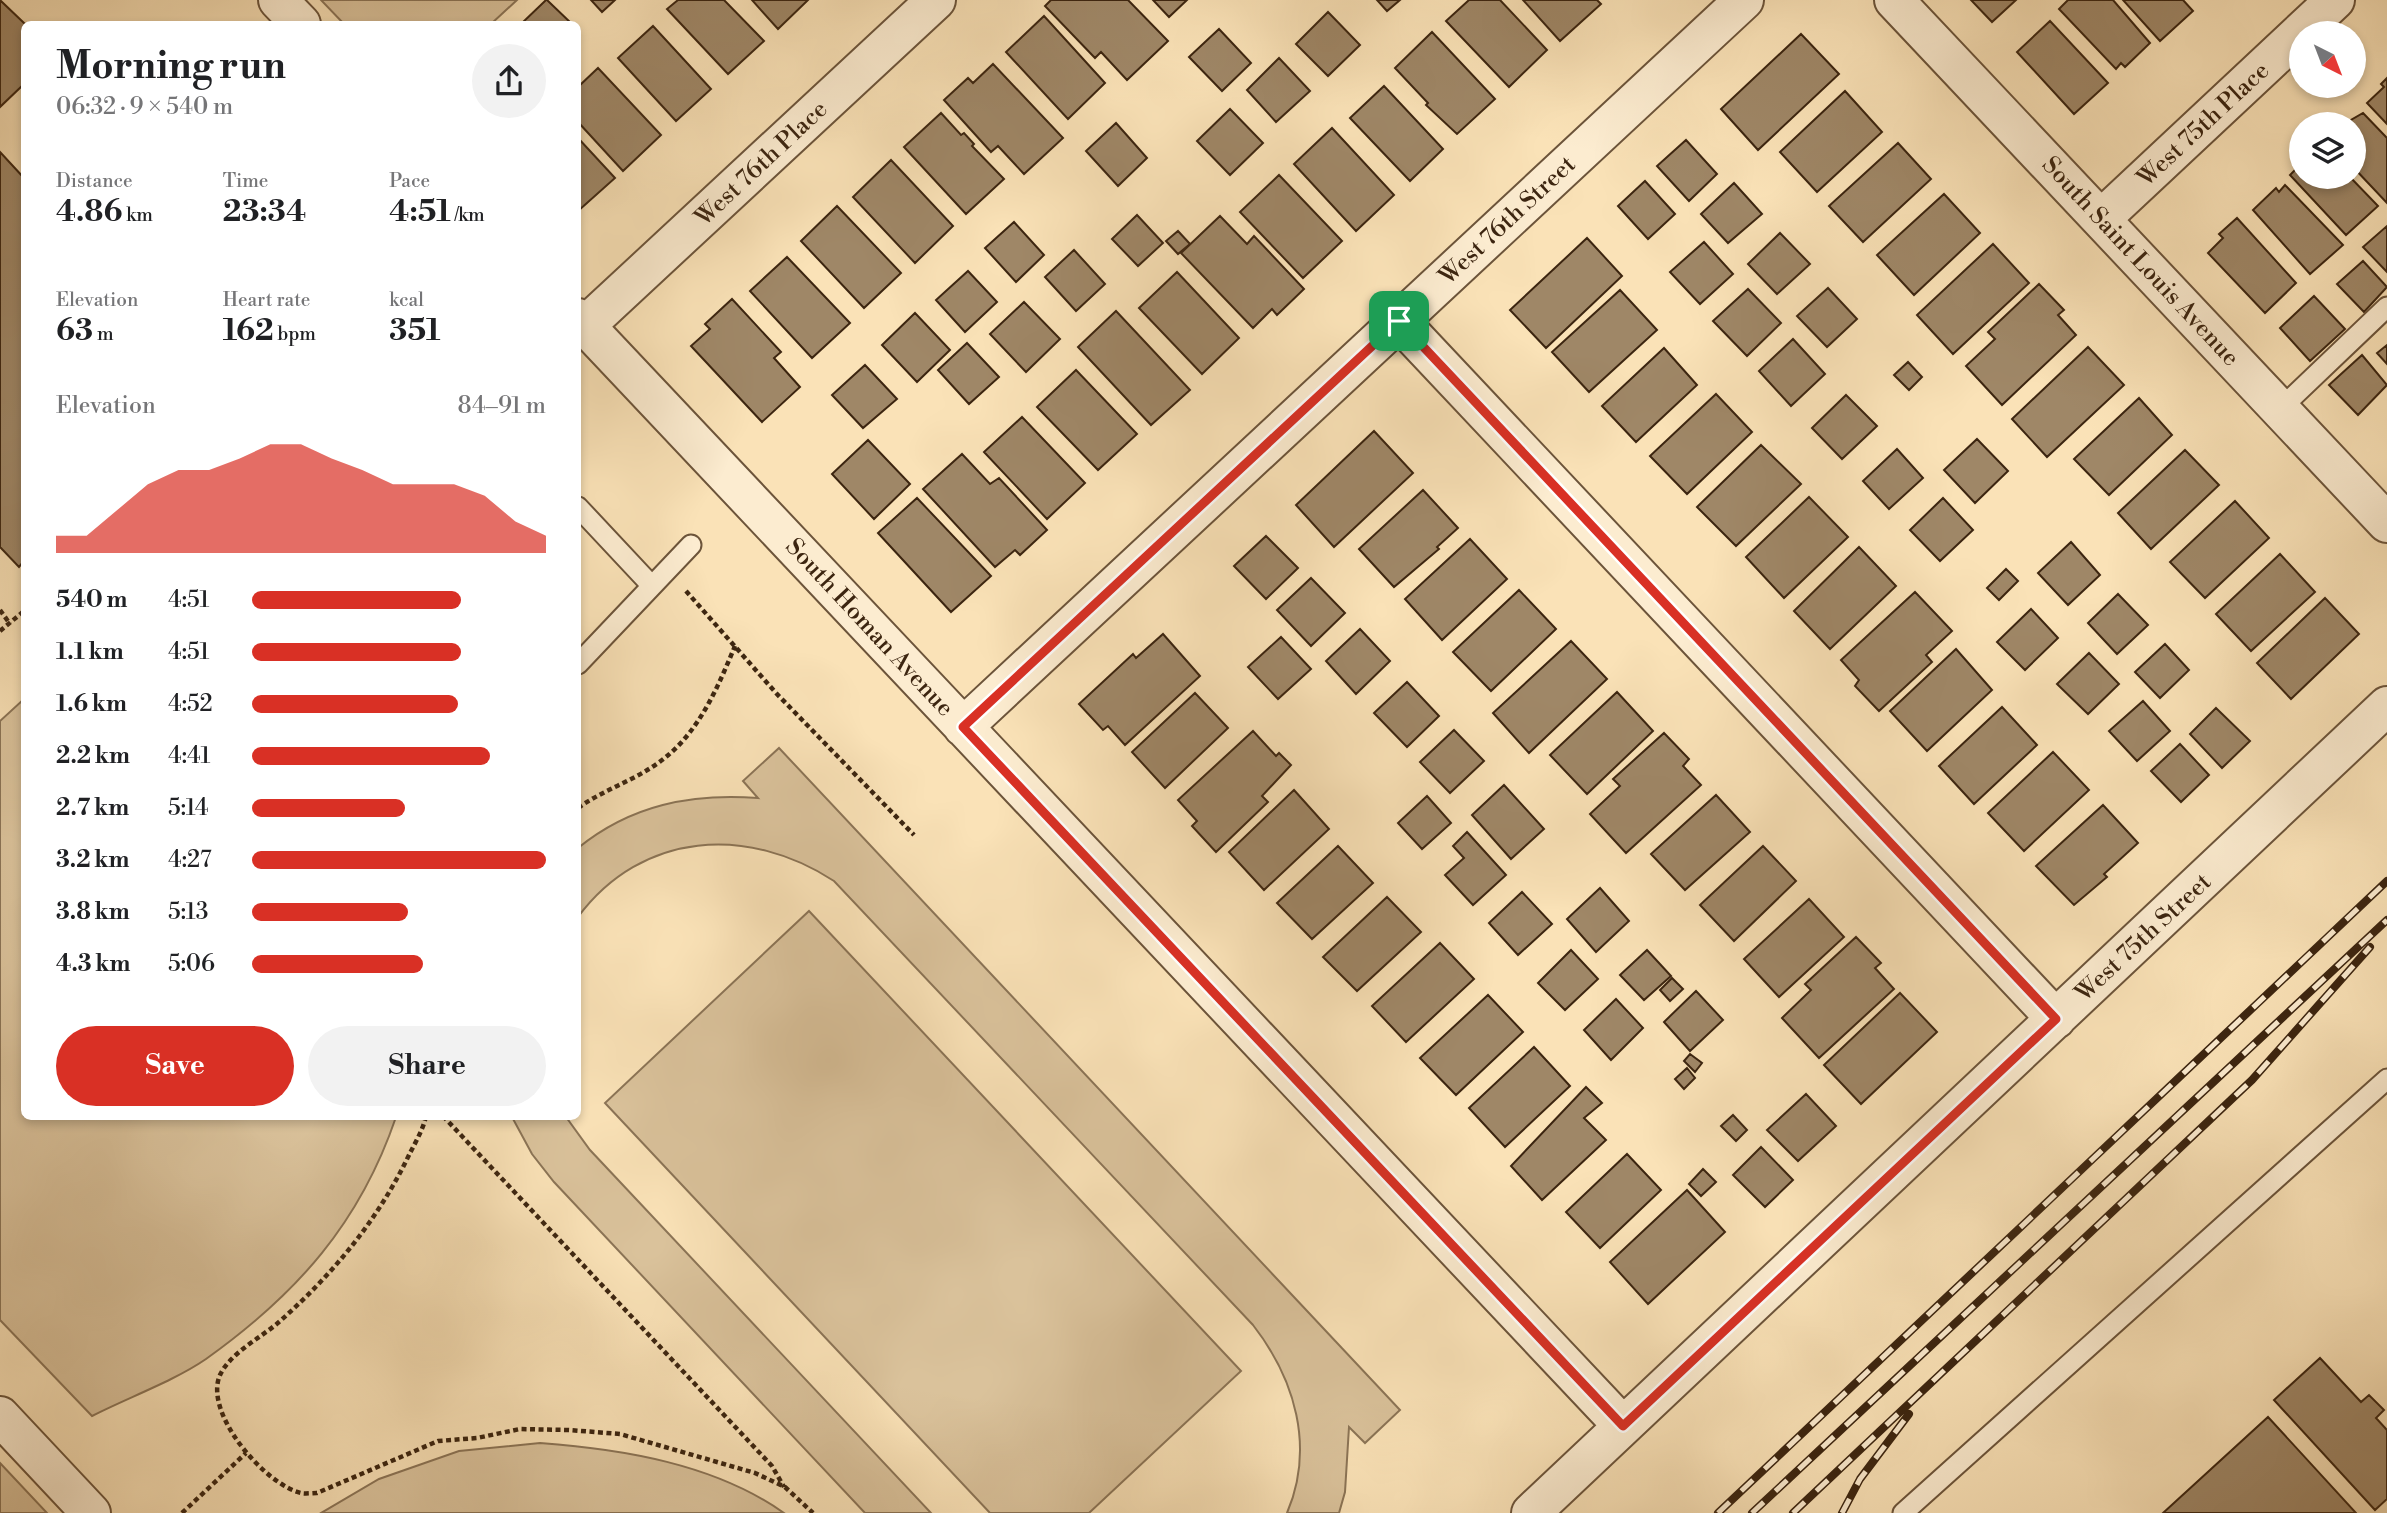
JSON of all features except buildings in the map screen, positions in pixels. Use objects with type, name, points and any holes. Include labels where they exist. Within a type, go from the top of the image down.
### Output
[{"type":"street","points":[[278,0],[298,21]]},
{"type":"street","name":"West 76th Place","points":[[581,322],[936,0]]},
{"type":"street","name":"West 76th Street","points":[[963,727],[1744,0]]},
{"type":"street","name":"West 75th Place","points":[[2101,219],[2335,0]]},
{"type":"street","name":"South Saint Louis Avenue","points":[[1901,2],[2387,523]]},
{"type":"street","points":[[1399,321],[2056,1019]]},
{"type":"street","name":"South Homan Avenue","points":[[581,322],[1623,1426]]},
{"type":"street","name":"West 75th Street","points":[[1531,1513],[2387,706]]},
{"type":"street","points":[[0,1416],[91,1513]]},
{"type":"lane","points":[[2280,409],[2387,307]]},
{"type":"lane","points":[[581,510],[652,586]]},
{"type":"lane","points":[[581,661],[691,545]]},
{"type":"lane","points":[[1903,1513],[2387,1079]]},
{"type":"path","points":[[685,589],[735,646],[914,835]]},
{"type":"path","points":[[0,610],[10,624]]},
{"type":"path","points":[[0,631],[21,614]]},
{"type":"path","points":[[581,806],[660,761],[685,737],[718,687],[735,646]]},
{"type":"path","points":[[424,1120],[390,1192],[352,1248],[280,1321],[232,1359],[220,1375],[218,1389],[221,1411],[231,1434],[246,1453],[300,1493],[317,1493],[438,1441],[477,1438],[520,1429],[569,1430],[620,1434],[664,1444],[755,1473],[785,1487]]},
{"type":"path","points":[[447,1120],[772,1466],[785,1487],[813,1513]]},
{"type":"path","points":[[182,1513],[246,1453]]},
{"type":"shaded area","points":[[321,0],[517,0],[494,21],[341,21]]},
{"type":"shaded area","points":[[21,702],[21,1120],[395,1120],[364,1190],[344,1223],[297,1282],[269,1309],[206,1359],[165,1382],[92,1416],[0,1320],[0,721]]},
{"type":"shaded area","points":[[779,748],[1400,1410],[1365,1443],[1349,1427],[1345,1492],[1339,1513],[1287,1513],[1299,1463],[1300,1439],[1296,1414],[1280,1368],[1253,1325],[834,881],[801,863],[767,851],[732,845],[698,846],[664,853],[633,867],[604,888],[581,914],[581,846],[619,821],[663,805],[709,798],[758,798],[743,781]]},
{"type":"shaded area","points":[[809,911],[1241,1371],[1089,1513],[990,1513],[605,1103]]},
{"type":"shaded area","points":[[514,1120],[568,1120],[590,1150],[931,1513],[865,1513],[554,1182],[532,1154]]},
{"type":"shaded area","points":[[540,1443],[603,1450],[667,1462],[728,1482],[784,1513],[321,1513],[379,1479],[459,1451]]},
{"type":"shaded area","points":[[0,1463],[47,1513],[0,1513]]},
{"type":"railway","points":[[1718,1513],[2387,881]]},
{"type":"railway","points":[[1752,1513],[2387,920]]},
{"type":"railway","points":[[1793,1513],[2252,1080],[2370,947]]},
{"type":"railway","points":[[1842,1513],[1860,1479],[1909,1414]]},
{"type":"route","points":[[1399,321],[2056,1019],[1623,1426],[963,727],[1399,321]]}]
